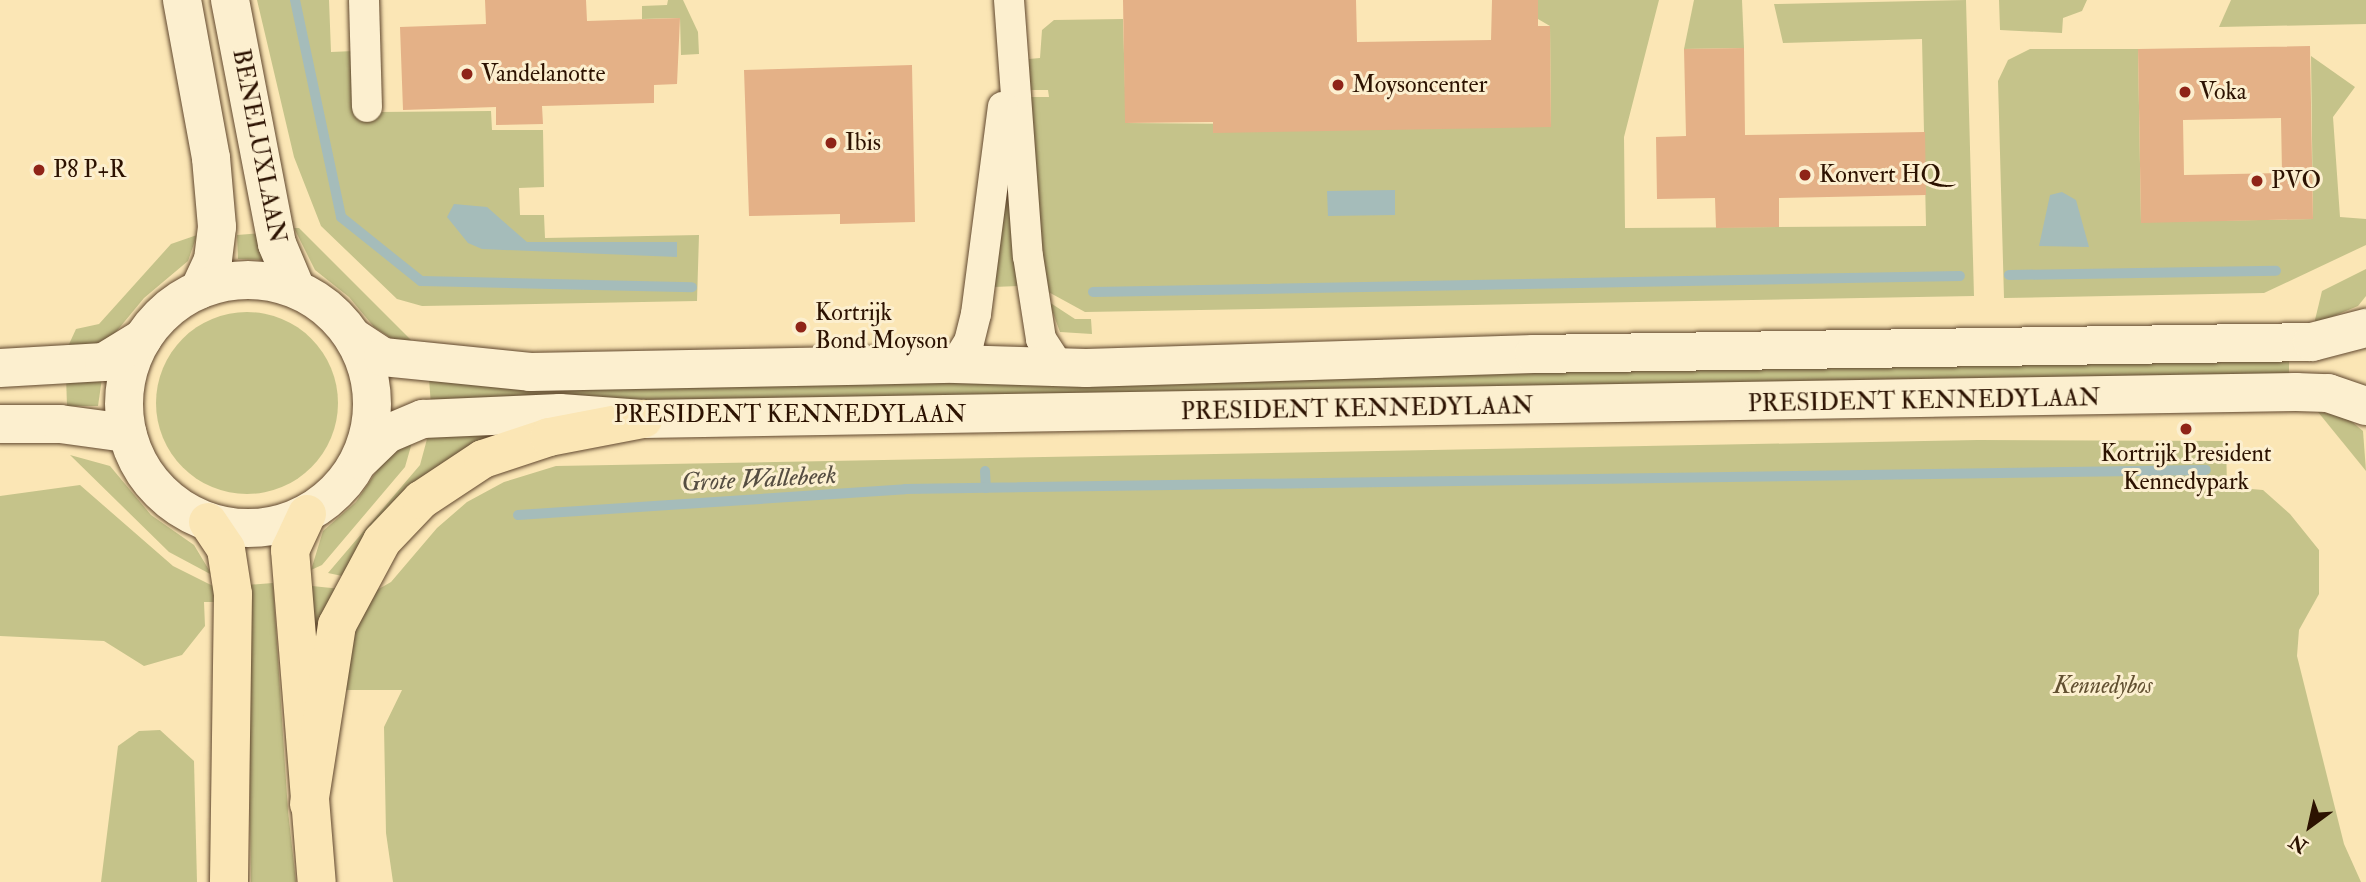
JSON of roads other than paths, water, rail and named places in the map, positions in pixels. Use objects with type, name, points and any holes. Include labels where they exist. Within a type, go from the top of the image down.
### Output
[{"type":"highway","points":[[309,804],[337,625],[382,541],[421,500],[483,459],[536,440],[643,419]]},
{"type":"highway","points":[[307,514],[290,550],[317,882]]},
{"type":"highway","points":[[208,522],[226,549],[233,594],[229,882]]},
{"type":"main road","name":"BENELUXLAAN","points":[[182,0],[211,158],[217,227],[213,260],[199,290]]},
{"type":"main road","name":"BENELUXLAAN","points":[[230,0],[277,244],[296,289]]},
{"type":"main road","points":[[0,368],[104,362],[143,338],[168,310],[199,290],[248,279],[296,289],[338,318],[354,338],[365,361],[373,411],[360,460],[346,482],[307,514],[259,528],[208,522],[185,512],[148,478],[127,433],[125,384],[143,338]]},
{"type":"main road","name":"PRESIDENT KENNEDYLAAN","points":[[354,338],[383,357],[530,372],[2312,342],[2366,328]]},
{"type":"main road","name":"PRESIDENT KENNEDYLAAN","points":[[360,460],[387,435],[423,419],[560,413],[643,419],[2296,392],[2328,393],[2366,406]]},
{"type":"main road","points":[[0,424],[60,424],[127,433]]},
{"type":"street","points":[[364,0],[367,107]]},
{"type":"street","points":[[1009,0],[1010,47],[1036,314],[1045,351],[1058,365]]},
{"type":"street","points":[[955,364],[976,314],[1010,47]]},
{"type":"water","points":[[1395,190],[1395,215],[1328,216],[1327,191]]},
{"type":"water","points":[[2062,192],[2076,200],[2089,247],[2039,246],[2050,195]]},
{"type":"water","points":[[454,204],[487,207],[527,242],[677,242],[677,257],[482,249],[468,243],[447,217]]},
{"type":"waterway","points":[[295,0],[341,217],[421,281],[692,287]]},
{"type":"waterway","points":[[2009,275],[2276,271]]},
{"type":"waterway","points":[[1093,292],[1960,276]]},
{"type":"waterway","points":[[518,515],[905,489],[2206,470]]},
{"type":"waterway","name":"Grote Wallebeek","points":[[985,471],[986,488]]},
{"type":"place","name":"Vandelanotte","points":[[467,74]]},
{"type":"place","name":"Moysoncenter","points":[[1338,85]]},
{"type":"place","name":"Voka","points":[[2185,92]]},
{"type":"place","name":"Ibis","points":[[831,143]]},
{"type":"place","name":"P8 P+R","points":[[39,170]]},
{"type":"place","name":"Konvert HQ","points":[[1805,175]]},
{"type":"place","name":"PVO","points":[[2257,181]]},
{"type":"place","name":"Kortrijk Bond Moyson","points":[[801,327]]},
{"type":"place","name":"Kortrijk President Kennedypark","points":[[2186,429]]},
{"type":"park label","name":"Kennedybos","points":[[2103,686]]}]
